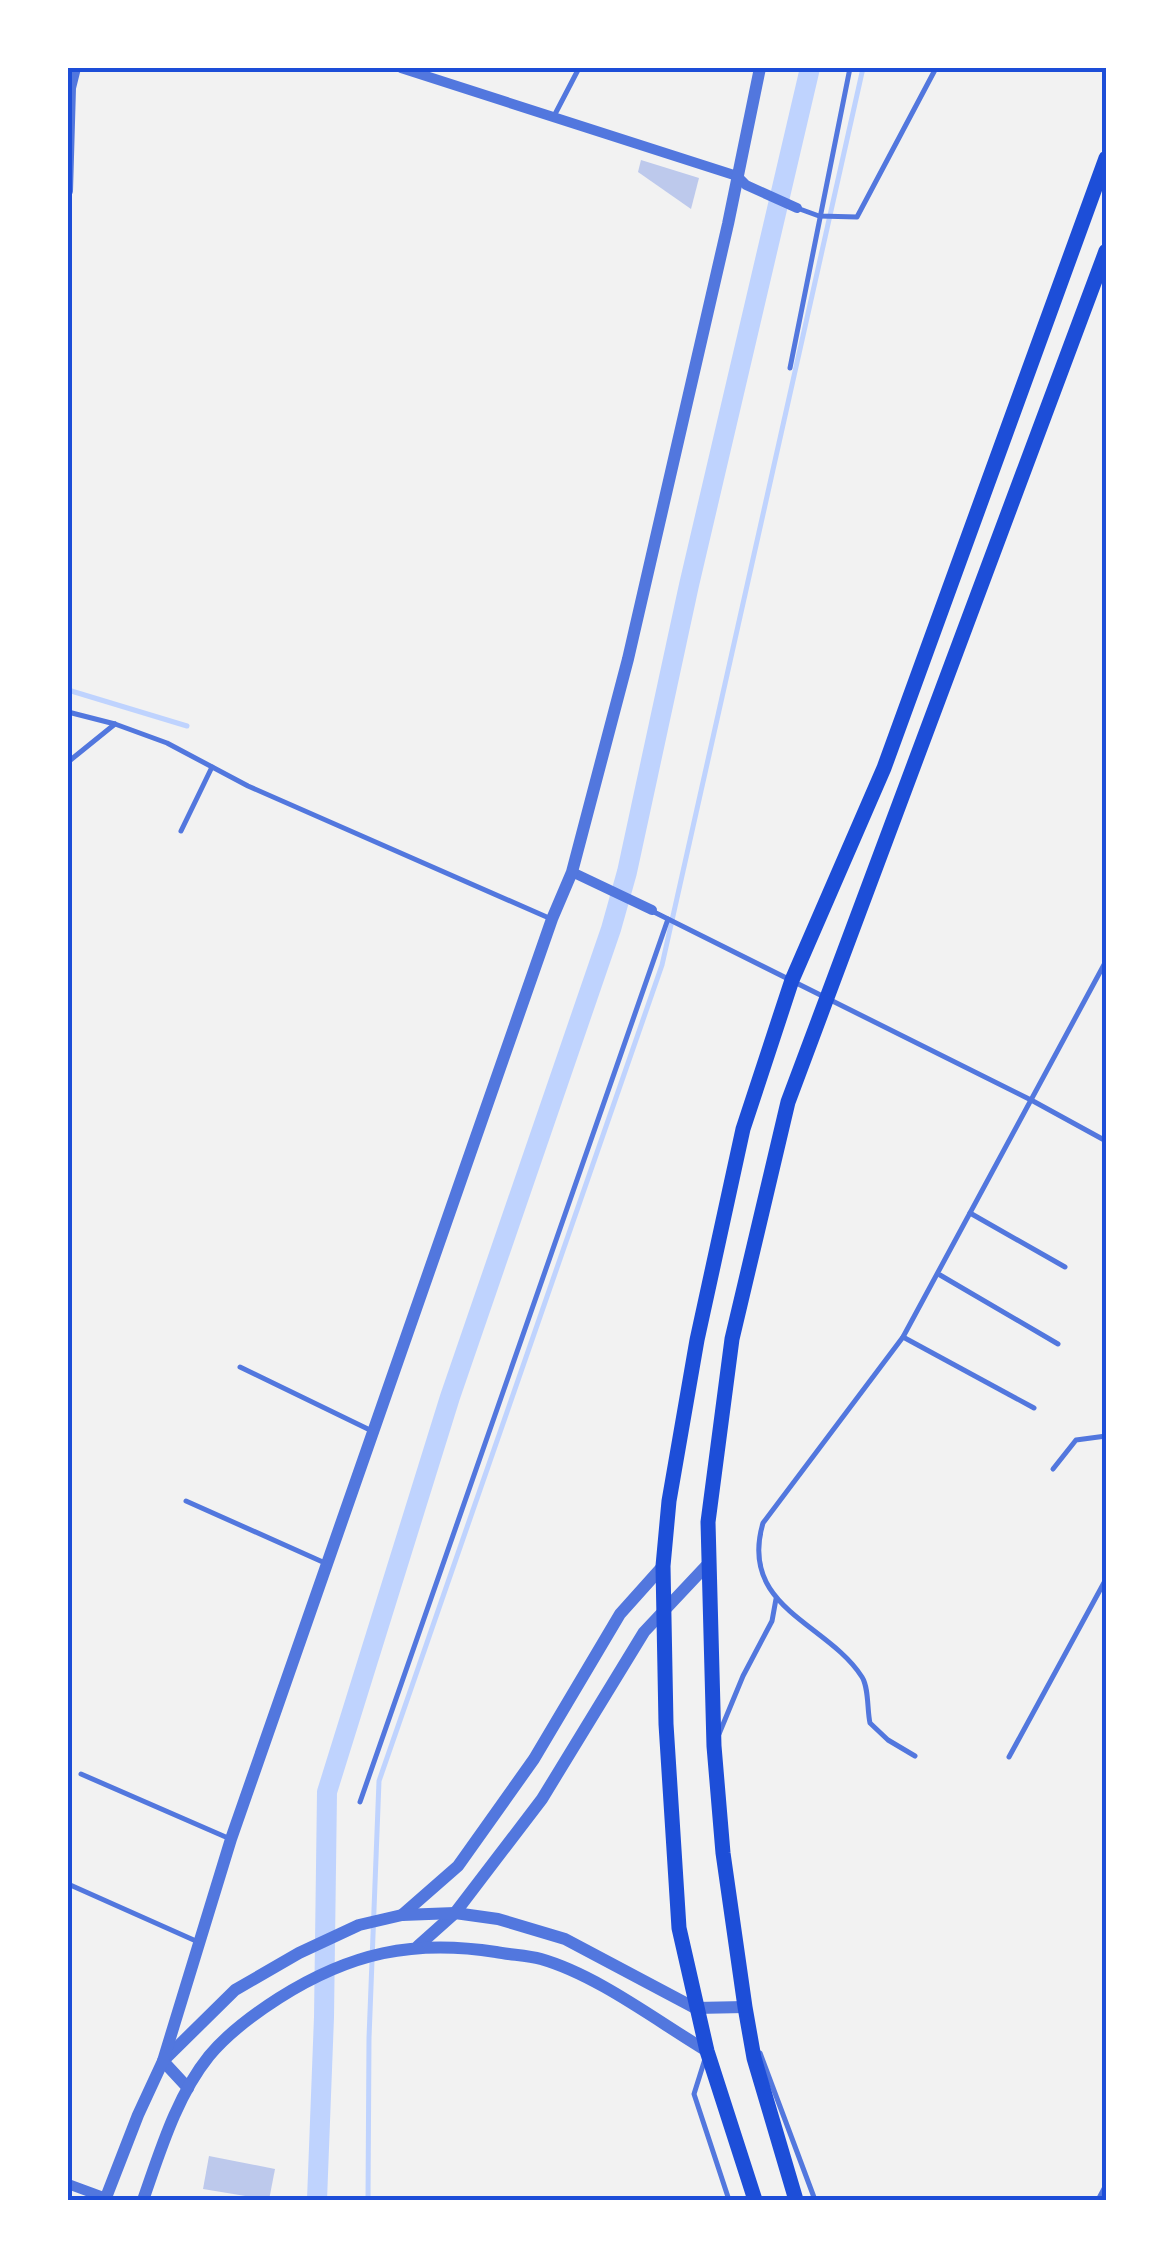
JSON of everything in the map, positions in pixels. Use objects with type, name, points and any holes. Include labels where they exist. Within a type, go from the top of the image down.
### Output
[{"type":"main road","points":[[755,2200],[707,2051],[679,1928],[666,1724],[663,1566],[669,1501],[725,1206],[744,1129],[792,980],[884,768],[1106,158]]},
{"type":"main road","points":[[796,2200],[754,2058],[722,1854],[707,1565],[708,1522],[732,1339],[788,1102],[1106,251]]},
{"type":"street","points":[[68,191],[71,88],[76,68]]},
{"type":"street","points":[[400,68],[742,181],[798,208]]},
{"type":"street","points":[[68,2184],[105,2199],[163,2061],[231,1839],[552,919],[572,872],[628,658],[742,181],[760,68]]},
{"type":"street","points":[[572,872],[652,910]]},
{"type":"street","points":[[418,1946],[455,1913],[542,1799],[644,1632],[707,1565]]},
{"type":"street","points":[[402,1915],[458,1866],[534,1760],[620,1614],[663,1566]]},
{"type":"street","points":[[163,2061],[235,1990],[299,1953],[359,1925],[402,1915],[455,1913],[498,1919],[565,1939],[695,2008],[744,2006]]},
{"type":"street","points":[[142,2200],[188,2088],[210,2054],[253,2014],[328,1970],[360,1958],[418,1946],[468,1948],[542,1960],[602,1986],[707,2051]]},
{"type":"street","points":[[163,2061],[188,2088]]},
{"type":"lane","points":[[552,119],[578,68]]},
{"type":"lane","points":[[790,368],[850,68]]},
{"type":"lane","points":[[798,208],[819,216],[857,218],[936,68]]},
{"type":"lane","points":[[68,712],[167,743],[248,786],[552,919]]},
{"type":"lane","points":[[68,762],[115,724]]},
{"type":"lane","points":[[181,830],[212,767]]},
{"type":"lane","points":[[652,910],[1033,1101],[1106,1142]]},
{"type":"lane","points":[[360,1802],[668,918]]},
{"type":"lane","points":[[914,1756],[870,1724],[865,1681],[852,1666],[776,1599],[757,1556],[764,1523],[903,1337],[1106,961]]},
{"type":"lane","points":[[970,1213],[1065,1267]]},
{"type":"lane","points":[[938,1274],[1058,1344]]},
{"type":"lane","points":[[903,1337],[1034,1408]]},
{"type":"lane","points":[[240,1367],[373,1432]]},
{"type":"lane","points":[[1053,1470],[1076,1440],[1106,1436]]},
{"type":"lane","points":[[186,1501],[327,1564]]},
{"type":"lane","points":[[1009,1758],[1106,1579]]},
{"type":"lane","points":[[714,1746],[743,1676],[772,1621],[776,1599]]},
{"type":"lane","points":[[80,1774],[231,1839]]},
{"type":"lane","points":[[68,1884],[198,1942]]},
{"type":"lane","points":[[744,2006],[815,2200]]},
{"type":"lane","points":[[707,2051],[694,2094],[729,2200]]},
{"type":"lane","points":[[1098,2200],[1106,2184]]},
{"type":"building","points":[[641,160],[699,178],[691,209],[638,172]]},
{"type":"building","points":[[209,2156],[275,2169],[269,2200],[203,2189]]},
{"type":"waterway","points":[[317,2200],[327,1792],[450,1397],[611,929],[627,872],[689,585],[810,68]]},
{"type":"waterway","points":[[368,2200],[369,2038],[379,1781],[662,965],[863,68]]},
{"type":"waterway","points":[[68,690],[187,726]]}]
